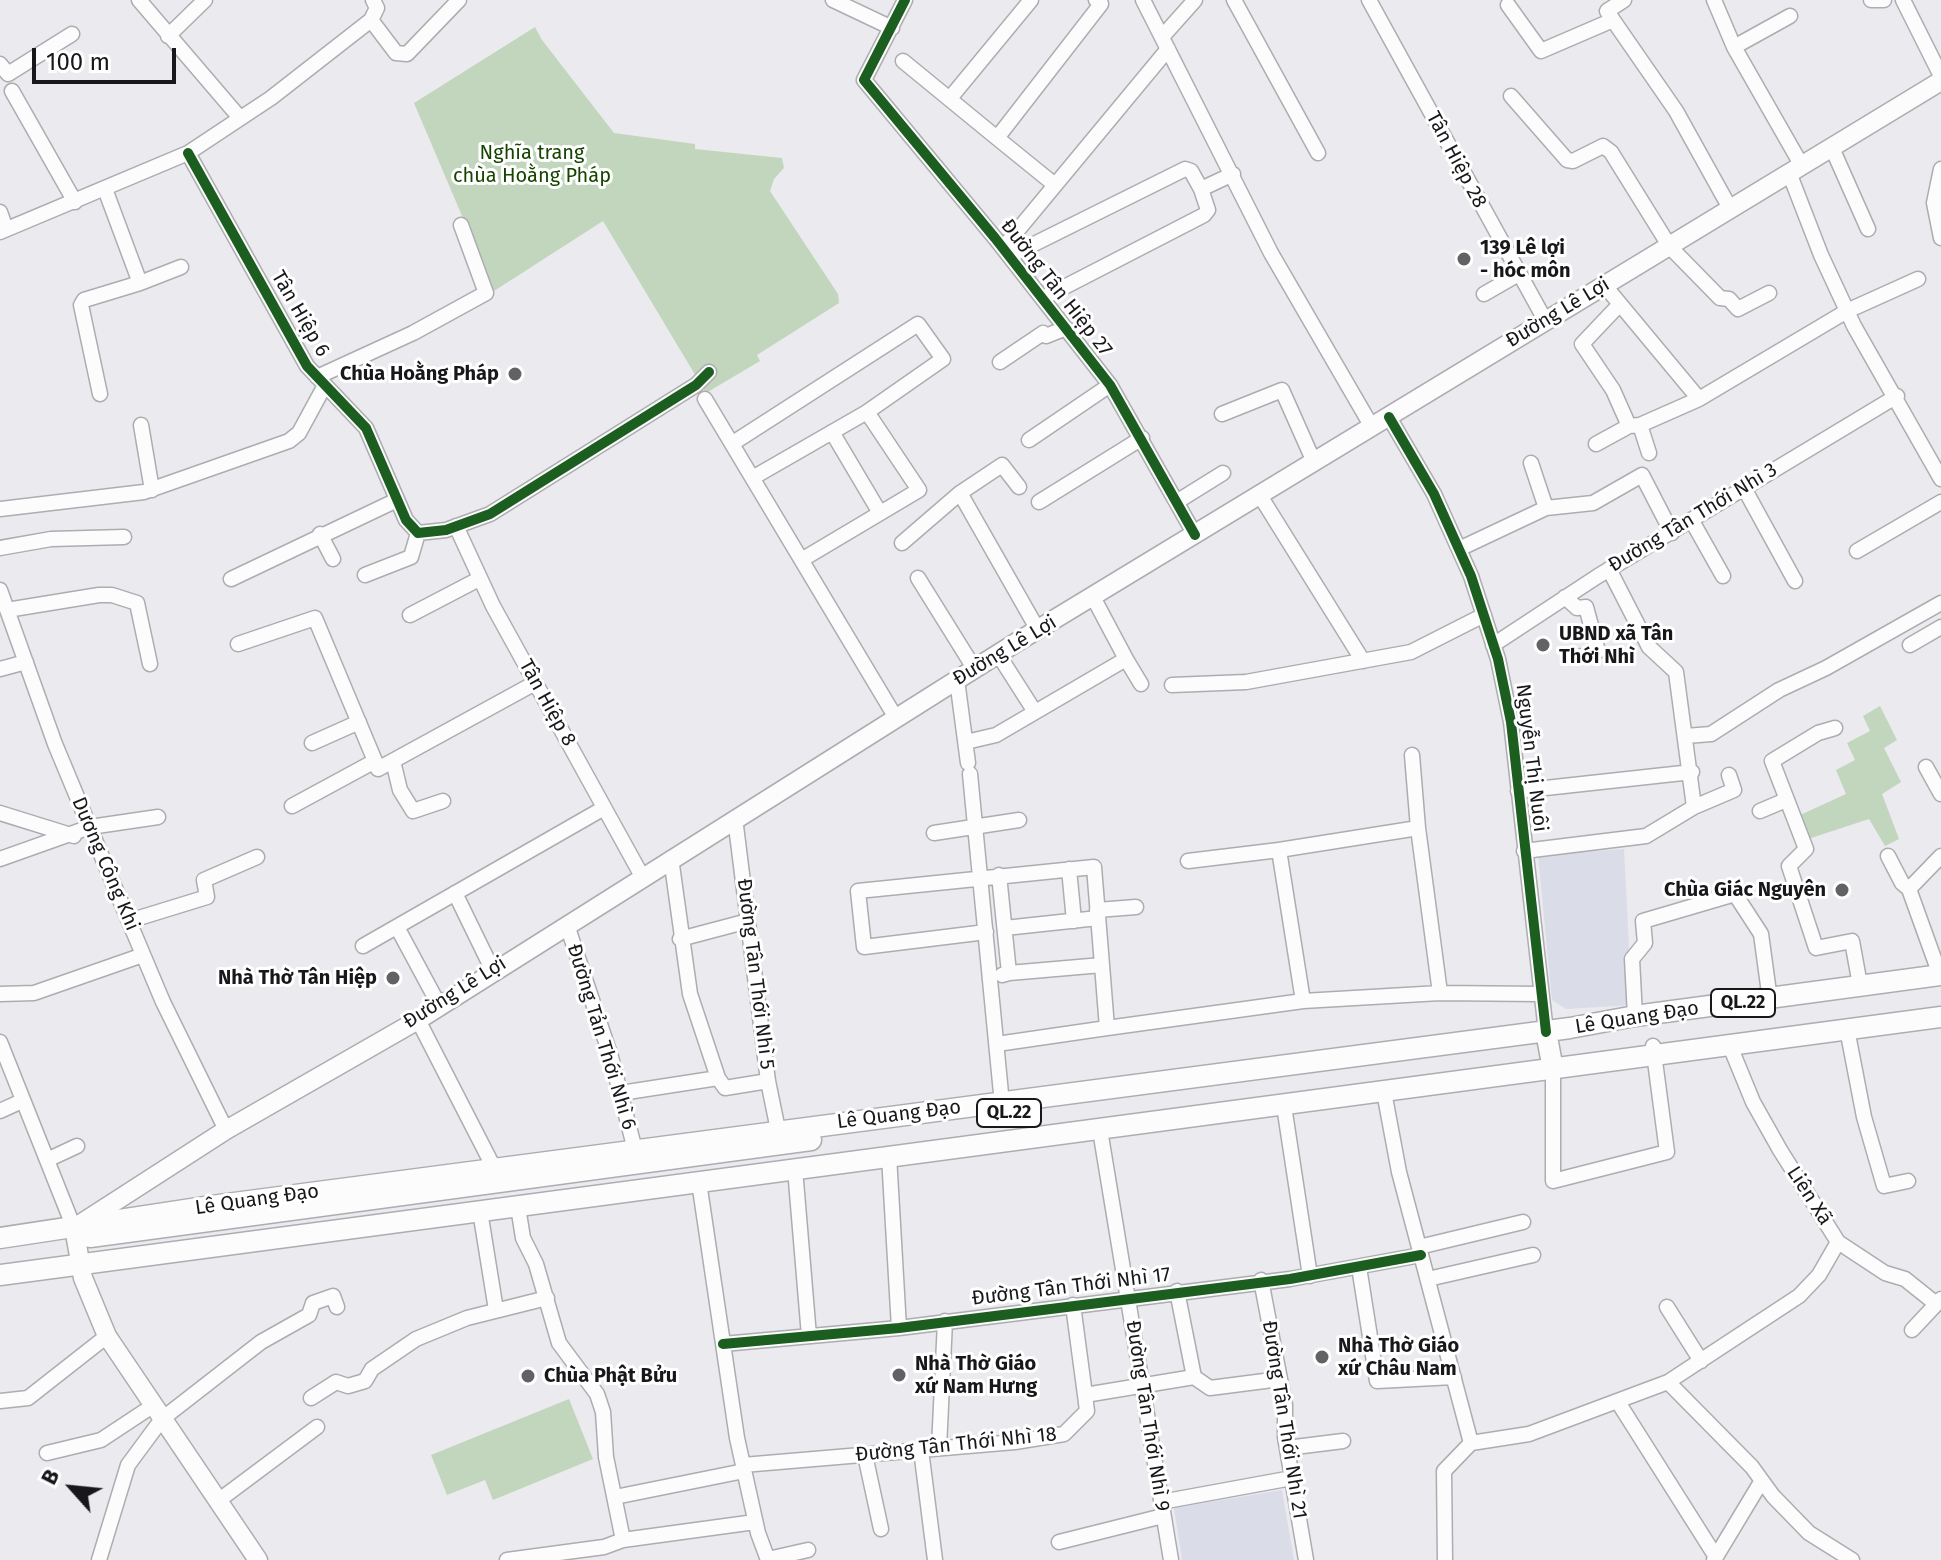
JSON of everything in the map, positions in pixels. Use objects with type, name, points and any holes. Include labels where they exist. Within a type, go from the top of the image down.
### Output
[{"type":"highway","name":"Lê Quang Đạo","points":[[0,1249],[77,1246],[518,1207],[1384,1092],[1549,1050],[1635,1016],[1940,975]]},
{"type":"highway","name":"Lê Quang Đạo","points":[[0,1238],[77,1246],[1549,1050],[1941,986]]},
{"type":"highway","name":"Lê Quang Đạo","points":[[1654,1051],[1941,1006]]},
{"type":"highway","name":"Lê Quang Đạo","points":[[0,1265],[77,1246],[494,1168],[778,1130],[1549,1050],[1654,1051],[1730,1046],[1941,1017]]},
{"type":"highway","name":"Lê Quang Đạo","points":[[0,1275],[77,1246],[1002,1108]]},
{"type":"main road","name":"Đường Lê Lợi","points":[[77,1246],[226,1130],[418,1020],[974,668],[1731,210],[1941,79]]},
{"type":"main road","points":[[77,1246],[107,1336],[258,1560]]},
{"type":"street","points":[[139,0],[240,118]]},
{"type":"street","points":[[168,36],[205,0]]},
{"type":"street","points":[[0,212],[3,231],[188,153],[371,20],[377,8],[373,0]]},
{"type":"street","points":[[371,20],[396,53],[407,54],[459,0]]},
{"type":"street","points":[[833,0],[892,28],[905,0]]},
{"type":"street","points":[[951,97],[1031,0]]},
{"type":"street","points":[[997,138],[1101,4],[1096,0]]},
{"type":"street","points":[[1143,0],[1271,253],[1372,427]]},
{"type":"street","points":[[1006,252],[1195,0]]},
{"type":"street","points":[[1234,0],[1318,153]]},
{"type":"street","name":"Tân Hiệp 28","points":[[1369,0],[1517,275],[1545,320]]},
{"type":"street","points":[[1508,5],[1541,51],[1624,0]]},
{"type":"street","points":[[1714,0],[1734,47],[1796,170],[1847,311],[1941,479]]},
{"type":"street","points":[[1871,0],[1884,0]]},
{"type":"street","points":[[1903,0],[1941,79]]},
{"type":"street","points":[[1607,10],[1676,111],[1731,210]]},
{"type":"street","points":[[1734,47],[1790,16]]},
{"type":"street","name":"Đường Tân Hiệp 27","points":[[892,28],[864,80],[1006,252],[1110,385],[1195,535]]},
{"type":"street","points":[[0,64],[8,74],[72,34]]},
{"type":"street","points":[[903,61],[951,97],[1055,185]]},
{"type":"street","points":[[12,91],[75,202]]},
{"type":"street","points":[[1511,96],[1567,160],[1573,161],[1603,146],[1611,152],[1670,247],[1720,298],[1729,299],[1736,308],[1769,293]]},
{"type":"street","points":[[1832,148],[1868,229]]},
{"type":"street","name":"Tân Hiệp 6","points":[[188,153],[307,366],[366,428],[406,520],[418,533]]},
{"type":"street","points":[[1006,252],[1185,169],[1191,171],[1208,210],[1204,215],[1043,298]]},
{"type":"street","points":[[1941,169],[1934,203],[1941,238]]},
{"type":"street","points":[[1201,189],[1233,174]]},
{"type":"street","points":[[105,189],[140,283]]},
{"type":"street","points":[[0,509],[152,490],[289,441],[299,433],[320,382],[486,293],[461,225]]},
{"type":"street","points":[[100,394],[81,305],[84,300],[181,267]]},
{"type":"street","points":[[1484,294],[1517,275]]},
{"type":"street","points":[[1596,444],[1699,399],[1847,311],[1918,279]]},
{"type":"street","points":[[1605,286],[1699,399]]},
{"type":"street","points":[[1620,304],[1582,344],[1635,425],[1649,453]]},
{"type":"street","points":[[733,443],[918,324],[943,359],[867,412],[754,477]]},
{"type":"street","points":[[1000,362],[1043,333],[1046,336],[1066,328]]},
{"type":"street","points":[[365,575],[411,557],[418,533],[456,526],[490,514],[696,385],[709,372]]},
{"type":"street","points":[[1029,440],[1110,385]]},
{"type":"street","points":[[1222,414],[1282,390],[1314,462]]},
{"type":"street","name":"Đường Tân Thới Nhì 3","points":[[1493,645],[1609,569],[1897,396]]},
{"type":"street","points":[[705,399],[896,718]]},
{"type":"street","points":[[803,559],[919,490],[867,412]]},
{"type":"street","name":"Nguyễn Thị Nuôi","points":[[1389,417],[1434,494],[1459,549],[1484,615],[1511,722],[1540,994],[1549,1050],[1553,1181],[1667,1152],[1654,1051]]},
{"type":"street","points":[[141,425],[152,490]]},
{"type":"street","points":[[832,432],[880,513]]},
{"type":"street","points":[[1039,502],[1142,438]]},
{"type":"street","points":[[1531,463],[1546,508]]},
{"type":"street","points":[[902,543],[960,493],[1002,465],[1019,487]]},
{"type":"street","points":[[1178,501],[1223,473]]},
{"type":"street","points":[[1459,549],[1546,508],[1593,503],[1642,475],[1672,533]]},
{"type":"street","points":[[1744,488],[1795,581]]},
{"type":"street","points":[[960,493],[1038,630]]},
{"type":"street","points":[[1259,494],[1363,661]]},
{"type":"street","points":[[231,579],[397,500]]},
{"type":"street","points":[[1857,551],[1941,502]]},
{"type":"street","points":[[1692,521],[1723,576]]},
{"type":"street","name":"Tân Hiệp 8","points":[[456,526],[479,579],[643,878]]},
{"type":"street","points":[[320,534],[333,559]]},
{"type":"street","points":[[0,548],[51,539],[124,537]]},
{"type":"street","points":[[1609,569],[1649,647],[1676,672],[1692,772],[1694,807]]},
{"type":"street","points":[[918,578],[974,668]]},
{"type":"street","points":[[410,615],[479,579]]},
{"type":"street","name":"Dương Công Khi","points":[[0,590],[90,827],[143,955],[226,1130]]},
{"type":"street","points":[[7,610],[99,595],[137,603],[150,664]]},
{"type":"street","points":[[1093,597],[1141,684]]},
{"type":"street","points":[[1565,597],[1577,608],[1586,607],[1598,651],[1582,656]]},
{"type":"street","points":[[1686,736],[1711,734],[1779,690],[1826,668],[1941,603]]},
{"type":"street","points":[[1172,685],[1246,682],[1411,652],[1484,615]]},
{"type":"street","points":[[238,644],[315,618],[378,769],[535,683]]},
{"type":"street","points":[[1910,645],[1941,627]]},
{"type":"street","points":[[998,654],[1035,712]]},
{"type":"street","points":[[966,742],[996,735],[1126,659]]},
{"type":"street","points":[[0,669],[26,662]]},
{"type":"street","points":[[957,680],[981,876],[1002,1108]]},
{"type":"street","points":[[312,743],[359,722]]},
{"type":"street","points":[[1835,728],[1818,733],[1772,761],[1806,852],[1792,860],[1789,866],[1816,948],[1852,941],[1860,985]]},
{"type":"street","points":[[1412,755],[1418,828],[1440,993]]},
{"type":"street","points":[[292,806],[375,761]]},
{"type":"street","points":[[393,761],[400,790],[413,811],[443,801]]},
{"type":"street","points":[[1926,767],[1941,794]]},
{"type":"street","points":[[1518,791],[1692,772]]},
{"type":"street","points":[[1524,851],[1646,836],[1694,807],[1734,790],[1729,775]]},
{"type":"street","points":[[1760,811],[1786,800]]},
{"type":"street","points":[[363,946],[604,808]]},
{"type":"street","points":[[0,813],[74,836]]},
{"type":"street","points":[[0,859],[74,836],[90,827],[158,817]]},
{"type":"street","name":"Đường Tân Thới Nhì 5","points":[[735,818],[768,1081],[778,1130]]},
{"type":"street","points":[[934,833],[1019,820]]},
{"type":"street","points":[[1188,861],[1418,828]]},
{"type":"street","points":[[1279,850],[1303,1001]]},
{"type":"street","points":[[1888,856],[1909,889],[1940,975]]},
{"type":"street","points":[[1909,889],[1941,856]]},
{"type":"street","points":[[129,921],[207,897],[204,880],[257,857]]},
{"type":"street","points":[[671,858],[690,994],[718,1078],[725,1088],[768,1081]]},
{"type":"street","points":[[986,932],[864,947],[858,891],[981,876],[1094,867],[1107,1028]]},
{"type":"street","points":[[1069,869],[1074,921]]},
{"type":"street","points":[[999,875],[1009,973]]},
{"type":"street","points":[[455,893],[493,971]]},
{"type":"street","points":[[1635,1016],[1632,959],[1645,943],[1643,921],[1735,894],[1761,934],[1770,1000]]},
{"type":"street","points":[[1005,928],[1074,921],[1136,907]]},
{"type":"street","points":[[680,939],[748,921]]},
{"type":"street","name":"Đường Tản Thới Nhì 6","points":[[567,925],[621,1093],[635,1150]]},
{"type":"street","points":[[397,927],[439,1005]]},
{"type":"street","points":[[0,994],[34,993],[143,955]]},
{"type":"street","points":[[990,979],[1009,973],[1102,965]]},
{"type":"street","points":[[997,1044],[1303,1001],[1440,993],[1540,994]]},
{"type":"street","points":[[418,1020],[494,1168]]},
{"type":"street","points":[[1847,1029],[1864,1117],[1883,1184],[1886,1188],[1908,1181]]},
{"type":"street","points":[[0,1042],[77,1246]]},
{"type":"street","name":"Liên Xã","points":[[1730,1046],[1766,1126],[1838,1242],[1885,1273],[1905,1279],[1938,1301]]},
{"type":"street","points":[[621,1093],[718,1078]]},
{"type":"street","points":[[1384,1092],[1420,1251],[1471,1443]]},
{"type":"street","points":[[0,1111],[22,1101]]},
{"type":"street","points":[[1284,1106],[1310,1276]]},
{"type":"street","name":"Đường Tân Thới Nhì 9","points":[[1100,1130],[1171,1560]]},
{"type":"street","points":[[47,1160],[77,1146]]},
{"type":"street","points":[[889,1156],[899,1328]]},
{"type":"street","points":[[795,1169],[809,1336]]},
{"type":"street","points":[[699,1182],[743,1468],[755,1522],[768,1559],[808,1550]]},
{"type":"street","points":[[518,1207],[523,1238],[547,1298],[559,1343],[597,1394],[603,1412],[606,1457],[623,1540]]},
{"type":"street","points":[[480,1211],[496,1310]]},
{"type":"street","name":"Đường Tân Thới Nhì 17","points":[[723,1344],[899,1328],[1310,1276],[1359,1267],[1523,1222]]},
{"type":"street","points":[[1445,1560],[1444,1471],[1471,1443],[1529,1434],[1668,1382],[1799,1296],[1819,1275],[1838,1242]]},
{"type":"street","points":[[1428,1279],[1533,1255]]},
{"type":"street","points":[[1359,1267],[1377,1381],[1454,1377]]},
{"type":"street","name":"Đường Tân Thới Nhì 21","points":[[1261,1280],[1280,1379],[1287,1448],[1306,1560]]},
{"type":"street","points":[[1177,1291],[1194,1377],[1210,1388],[1280,1379]]},
{"type":"street","points":[[47,1453],[101,1440],[158,1412],[261,1342],[309,1315],[313,1303],[332,1296],[337,1307]]},
{"type":"street","points":[[311,1398],[336,1382],[348,1386],[365,1381],[372,1369],[416,1339],[467,1318],[547,1298]]},
{"type":"street","points":[[1912,1330],[1938,1301]]},
{"type":"street","points":[[1073,1305],[1085,1395],[1194,1377]]},
{"type":"street","points":[[1667,1307],[1701,1361]]},
{"type":"street","points":[[939,1448],[945,1321]]},
{"type":"street","points":[[0,1401],[28,1398],[107,1336]]},
{"type":"street","points":[[1668,1382],[1752,1467],[1761,1482],[1809,1533],[1852,1560]]},
{"type":"street","name":"Đường Tân Thới Nhì 18","points":[[615,1497],[743,1468],[1064,1434],[1087,1411],[1085,1395]]},
{"type":"street","points":[[1618,1402],[1715,1558],[1761,1482]]},
{"type":"street","points":[[99,1560],[128,1465],[158,1412]]},
{"type":"street","points":[[218,1501],[317,1427]]},
{"type":"street","points":[[1287,1448],[1343,1441]]},
{"type":"street","points":[[921,1450],[935,1560]]},
{"type":"street","points":[[865,1455],[881,1529]]},
{"type":"street","points":[[1059,1542],[1162,1509],[1292,1478]]},
{"type":"street","points":[[507,1560],[604,1554],[623,1540],[755,1522]]},
{"type":"shaded area","points":[[1624,849],[1632,1005],[1566,1009],[1552,1000],[1538,855]]},
{"type":"shaded area","points":[[1282,1490],[1294,1560],[1182,1560],[1174,1508]]},
{"type":"green space","name":"Nghĩa trang chùa Hoằng Pháp","points":[[535,27],[614,133],[695,144],[695,149],[782,158],[784,168],[774,179],[770,191],[838,294],[839,303],[757,355],[760,361],[706,393],[603,221],[494,291],[414,103]]},
{"type":"green space","points":[[1880,706],[1897,740],[1884,748],[1901,782],[1882,794],[1899,839],[1885,846],[1869,819],[1808,839],[1798,816],[1846,794],[1836,770],[1855,760],[1847,743],[1870,731],[1863,716]]},
{"type":"green space","points":[[569,1399],[593,1459],[493,1500],[485,1480],[447,1495],[431,1455]]},
{"type":"cycle path","points":[[905,0],[864,80],[995,238],[1110,385],[1195,535]]},
{"type":"cycle path","points":[[188,153],[307,366],[366,428],[406,520],[418,533],[446,530],[490,514],[696,385],[709,372]]},
{"type":"cycle path","points":[[1389,417],[1434,494],[1471,576],[1498,659],[1511,722],[1546,1032]]},
{"type":"cycle path","points":[[723,1344],[899,1328],[1290,1279],[1421,1255]]},
{"type":"place","name":"139 Lê lợi - hóc môn","points":[[1464,259]]},
{"type":"place","name":"Chùa Hoằng Pháp","points":[[515,374]]},
{"type":"place","name":"UBND xã Tân Thới Nhì","points":[[1543,645]]},
{"type":"place","name":"Chùa Giác Nguyên","points":[[1842,890]]},
{"type":"place","name":"Nhà Thờ Tân Hiệp","points":[[393,978]]},
{"type":"place","name":"Nhà Thờ Giáo xứ Châu Nam","points":[[1322,1357]]},
{"type":"place","name":"Nhà Thờ Giáo xứ Nam Hưng","points":[[899,1375]]},
{"type":"place","name":"Chùa Phật Bửu","points":[[528,1376]]}]
